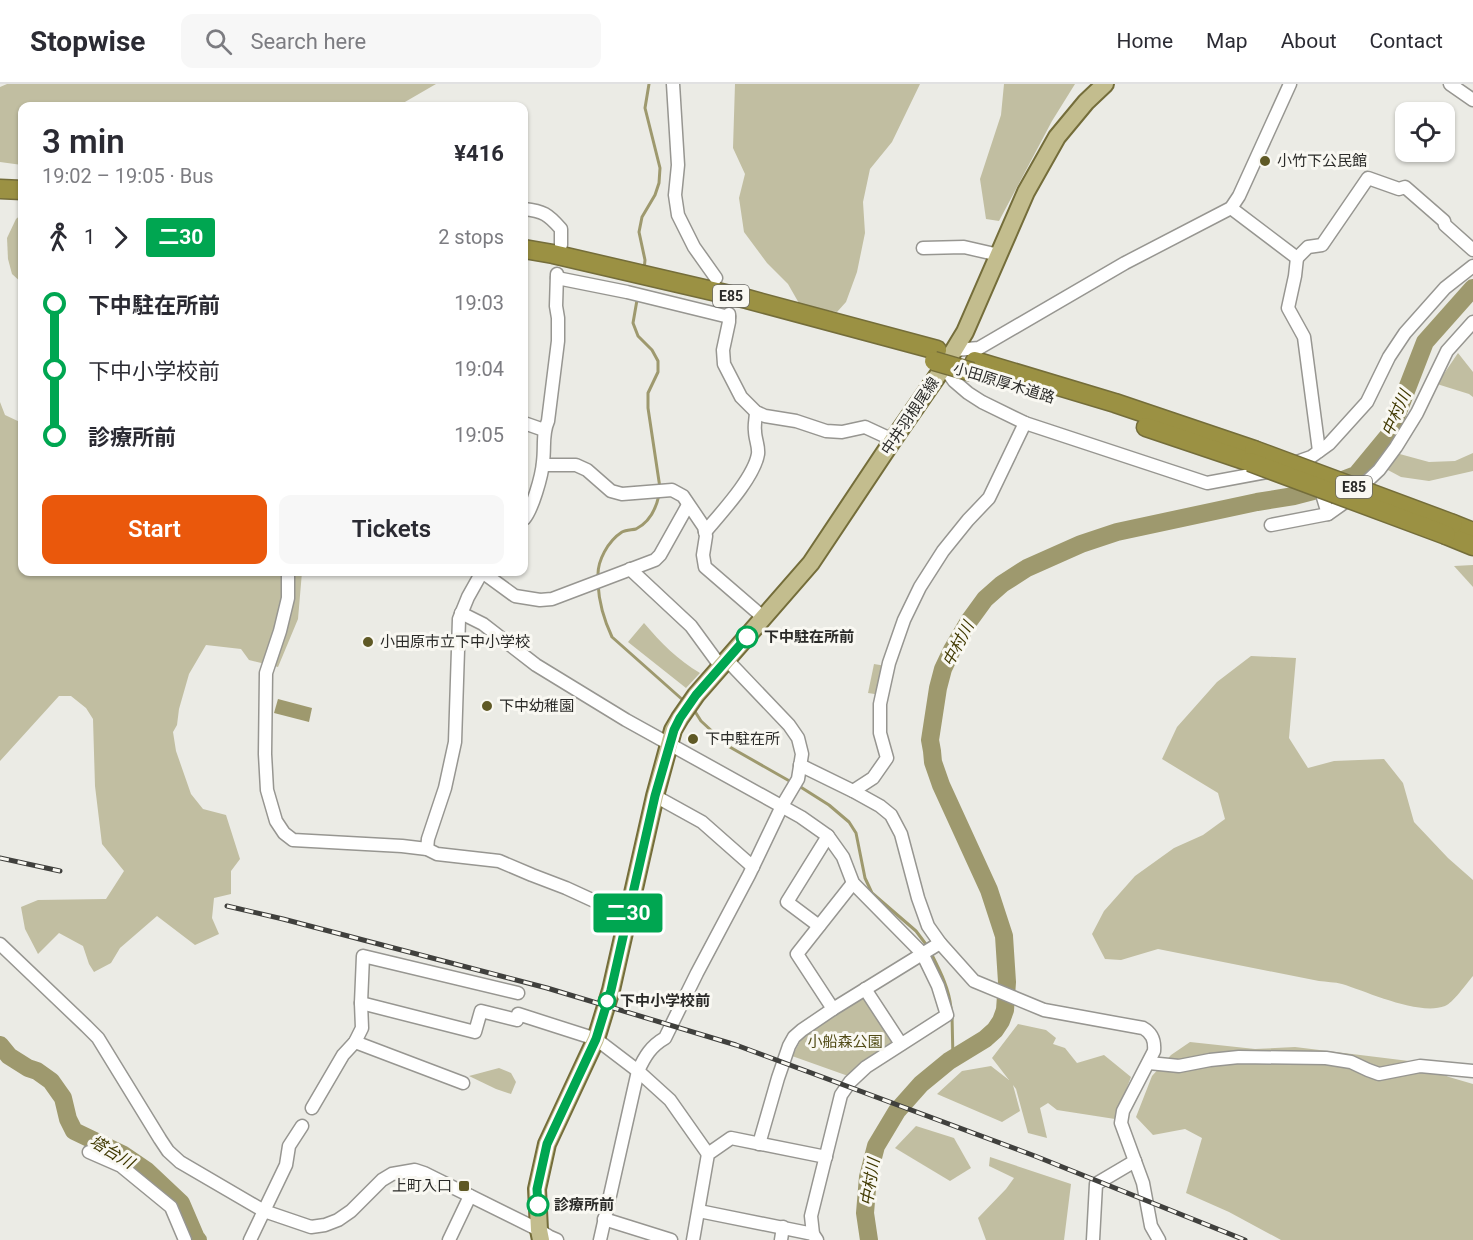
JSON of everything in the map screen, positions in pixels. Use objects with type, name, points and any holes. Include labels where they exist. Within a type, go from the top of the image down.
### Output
[{"type":"highway","points":[[0,177],[18,178]]},
{"type":"highway","points":[[0,189],[18,190]]},
{"type":"highway","name":"小田原厚木道路","points":[[528,250],[747,299],[974,367],[1115,403],[1449,529],[1473,532]]},
{"type":"highway","name":"小田原厚木道路","points":[[528,262],[943,357]]},
{"type":"highway","name":"小田原厚木道路","points":[[1449,529],[1473,546]]},
{"type":"main road","name":"中井羽根尾線","points":[[669,744],[680,718],[696,695],[811,563],[893,440],[979,302],[1026,192],[1057,137],[1086,102],[1105,84]]},
{"type":"main road","points":[[540,1235],[537,1189],[547,1144],[596,1039],[611,990],[669,744]]},
{"type":"street","points":[[673,84],[678,165],[675,195],[678,215],[694,247],[716,278]]},
{"type":"street","points":[[1290,84],[1239,196],[1231,208],[1125,263],[979,348],[943,357],[954,381],[982,402],[1025,423],[1207,483],[1273,471],[1315,454],[1329,444],[1367,402],[1389,357],[1405,333],[1445,288],[1473,266]]},
{"type":"street","points":[[1450,84],[1473,100]]},
{"type":"street","points":[[1328,514],[1315,454],[1304,337],[1288,308],[1297,258],[1308,247],[1322,244],[1368,178],[1399,189],[1405,187],[1444,220],[1445,225],[1473,250]]},
{"type":"street","points":[[1231,208],[1297,258]]},
{"type":"street","points":[[528,210],[545,213],[551,217],[561,229],[561,245]]},
{"type":"street","points":[[923,248],[964,247],[999,255]]},
{"type":"street","points":[[528,512],[543,465],[544,430],[548,421],[558,340],[557,276],[729,316],[723,350],[724,364],[741,397],[756,412],[826,431],[842,432],[865,427],[893,440]]},
{"type":"street","points":[[1271,525],[1328,514],[1345,502],[1379,470],[1416,414],[1447,351],[1473,322]]},
{"type":"street","points":[[705,532],[739,492],[755,464],[758,455],[755,430],[756,412]]},
{"type":"street","points":[[853,791],[873,778],[887,758],[880,733],[880,704],[889,663],[904,620],[920,587],[943,551],[989,498],[1025,423]]},
{"type":"street","points":[[528,424],[544,430]]},
{"type":"street","points":[[543,465],[576,465],[587,470],[611,491],[622,494],[672,490],[683,496],[704,527],[705,567],[764,618]]},
{"type":"street","points":[[487,576],[515,596],[540,600],[552,599],[655,560],[688,505]]},
{"type":"street","points":[[600,1240],[638,1071],[656,1043],[665,1038],[782,806],[798,779],[802,754],[798,738],[789,725],[724,663],[691,626],[630,569]]},
{"type":"street","points":[[288,576],[288,598],[266,673],[265,735],[267,790],[276,821],[284,832],[292,840],[427,849],[438,854],[499,861],[627,916]]},
{"type":"street","points":[[427,849],[428,839],[445,788],[455,742],[459,620],[479,576]]},
{"type":"street","points":[[461,613],[483,624],[536,665],[669,744],[801,817],[828,836],[843,857],[853,883],[922,953],[938,986],[947,1015],[866,1067],[850,1082],[841,1095],[811,1216],[815,1237],[782,1234],[699,1211]]},
{"type":"street","points":[[800,765],[853,791],[891,815],[901,834],[918,898],[937,944],[975,981],[1044,1010],[1143,1028],[1150,1033],[1155,1045],[1154,1051],[1123,1111],[1121,1123],[1143,1183],[1151,1226],[1159,1240]]},
{"type":"street","points":[[655,796],[702,822],[753,867]]},
{"type":"street","points":[[819,926],[787,902],[828,836]]},
{"type":"street","points":[[833,1009],[797,954],[853,883]]},
{"type":"street","points":[[0,944],[98,1038],[168,1151],[180,1162],[264,1211],[311,1227],[325,1225],[351,1211],[382,1180],[392,1174],[415,1170],[470,1196],[540,1235],[557,1240]]},
{"type":"street","points":[[759,1144],[789,1046],[794,1037],[833,1009],[937,944]]},
{"type":"street","points":[[312,1108],[342,1055],[355,1042],[362,1028],[363,956],[518,993]]},
{"type":"street","points":[[865,989],[901,1044]]},
{"type":"street","points":[[361,1003],[475,1032],[481,1011],[518,1017],[596,1039],[638,1071],[670,1100],[708,1154],[693,1240]]},
{"type":"street","points":[[355,1042],[463,1083]]},
{"type":"street","points":[[1149,1063],[1179,1066],[1239,1057],[1326,1058],[1350,1062],[1379,1074],[1420,1066],[1473,1071]]},
{"type":"street","points":[[250,1240],[286,1165],[289,1146],[302,1126]]},
{"type":"street","points":[[708,1154],[731,1138],[826,1157]]},
{"type":"street","points":[[89,1152],[121,1166],[171,1207],[185,1240]]},
{"type":"street","points":[[1093,1240],[1096,1184],[1135,1161]]},
{"type":"street","points":[[449,1240],[470,1196]]},
{"type":"street","points":[[604,1219],[671,1240]]},
{"type":"street","points":[[308,1240],[311,1227]]},
{"type":"green space","points":[[7,84],[436,84],[405,102],[18,102],[18,164],[0,162],[0,87]]},
{"type":"green space","points":[[735,84],[920,84],[892,142],[870,169],[863,202],[865,233],[857,272],[846,302],[837,312],[800,305],[788,284],[767,263],[744,232],[739,198],[745,174],[733,148]]},
{"type":"green space","points":[[1004,84],[1075,84],[1052,121],[999,221],[986,219],[980,179],[1001,115]]},
{"type":"green space","points":[[18,217],[18,279],[12,274],[8,259],[7,238]]},
{"type":"green space","points":[[1458,353],[1473,372],[1473,397],[1437,384]]},
{"type":"green space","points":[[0,402],[5,415],[18,421],[18,576],[302,576],[298,619],[278,667],[249,660],[241,649],[206,645],[189,674],[177,725],[173,732],[176,751],[191,794],[203,809],[226,815],[240,859],[231,871],[231,894],[214,898],[212,918],[219,934],[195,945],[157,916],[120,948],[111,963],[94,972],[83,946],[59,933],[38,954],[25,929],[21,907],[38,900],[106,899],[124,871],[102,844],[95,786],[93,719],[86,708],[71,696],[59,696],[0,761]]},
{"type":"green space","points":[[1396,453],[1429,462],[1455,461],[1473,453],[1473,471],[1429,481],[1401,477],[1386,469]]},
{"type":"green space","points":[[1473,565],[1473,587],[1454,566]]},
{"type":"green space","points":[[644,623],[670,651],[700,673],[686,688],[628,642]]},
{"type":"green space","points":[[1251,656],[1296,658],[1289,738],[1308,768],[1334,761],[1384,759],[1403,783],[1414,822],[1448,858],[1473,880],[1473,976],[1456,997],[1445,1006],[1422,1008],[1408,1006],[1339,983],[1158,949],[1121,960],[1105,959],[1092,934],[1104,911],[1135,876],[1174,848],[1203,835],[1225,819],[1218,793],[1162,759],[1177,727],[1217,682]]},
{"type":"green space","points":[[874,664],[886,666],[881,695],[868,693]]},
{"type":"green space","name":"小船森公園","points":[[865,996],[893,1041],[861,1065],[851,1077],[792,1056],[802,1038]]},
{"type":"green space","points":[[1018,1024],[1046,1030],[1056,1038],[1053,1044],[1065,1048],[1077,1063],[1104,1055],[1131,1077],[1115,1119],[1057,1110],[1048,1103],[1040,1108],[1047,1138],[1028,1133],[1013,1085],[1020,1111],[1002,1122],[937,1094],[962,1071],[991,1066],[1009,1080],[992,1058]]},
{"type":"green space","points":[[1190,1042],[1255,1049],[1295,1047],[1409,1061],[1473,1084],[1473,1240],[1281,1240],[1229,1212],[1186,1193],[1202,1138],[1185,1129],[1153,1135],[1136,1117],[1152,1076],[1171,1055]]},
{"type":"green space","points":[[499,1068],[511,1073],[516,1082],[511,1094],[469,1076]]},
{"type":"green space","points":[[916,1126],[954,1138],[971,1168],[950,1181],[895,1148]]},
{"type":"green space","points":[[990,1157],[1071,1184],[1064,1240],[986,1240],[978,1218],[1014,1178],[989,1166]]},
{"type":"shaded area","points":[[278,699],[312,708],[309,722],[274,713]]},
{"type":"waterway","points":[[644,270],[645,260],[639,232],[642,217],[659,183],[660,168],[645,108],[649,84]]},
{"type":"waterway","name":"中村川","points":[[869,1240],[865,1213],[868,1177],[876,1146],[897,1111],[921,1084],[949,1061],[985,1039],[995,1030],[1005,1010],[1007,982],[1004,936],[989,890],[941,785],[933,762],[930,740],[943,669],[969,621],[985,599],[1002,584],[1027,568],[1081,544],[1117,532],[1294,496],[1356,475],[1389,435],[1425,342],[1473,288]]},
{"type":"waterway","points":[[637,300],[633,323],[638,336],[652,350],[658,361],[658,372],[648,393],[648,408],[660,488]]},
{"type":"waterway","points":[[598,577],[599,564],[608,546],[622,532],[636,529],[645,523],[654,510],[659,495]]},
{"type":"waterway","points":[[598,584],[602,611],[612,637],[684,701]]},
{"type":"waterway","points":[[694,710],[701,721],[728,746],[793,783]]},
{"type":"waterway","points":[[799,786],[829,805],[849,822],[856,833],[865,878],[872,893],[916,931],[928,947]]},
{"type":"waterway","points":[[931,953],[941,973],[951,1008]]},
{"type":"waterway","points":[[952,1015],[953,1059]]},
{"type":"waterway","name":"塔台川","points":[[0,1045],[9,1056],[51,1081],[63,1098],[68,1119],[74,1131],[122,1154],[147,1171],[181,1203],[198,1240]]},
{"type":"railway","points":[[0,858],[60,871]]},
{"type":"railway","points":[[227,906],[547,988],[736,1045],[1035,1156],[1245,1240]]},
{"type":"bus line","name":"二30","points":[[538,1205],[537,1189],[547,1144],[596,1039],[611,990],[655,796],[674,730],[696,695],[747,637]]},
{"type":"place","name":"小竹下公民館","points":[[1265,161]]},
{"type":"place","name":"下中駐在所前","points":[[747,637]]},
{"type":"place","name":"小田原市立下中小学校","points":[[368,642]]},
{"type":"place","name":"下中幼稚園","points":[[487,706]]},
{"type":"place","name":"下中駐在所","points":[[693,739]]},
{"type":"place","name":"下中小学校前","points":[[607,1001]]},
{"type":"place","name":"上町入口","points":[[464,1186]]},
{"type":"place","name":"診療所前","points":[[538,1205]]}]
